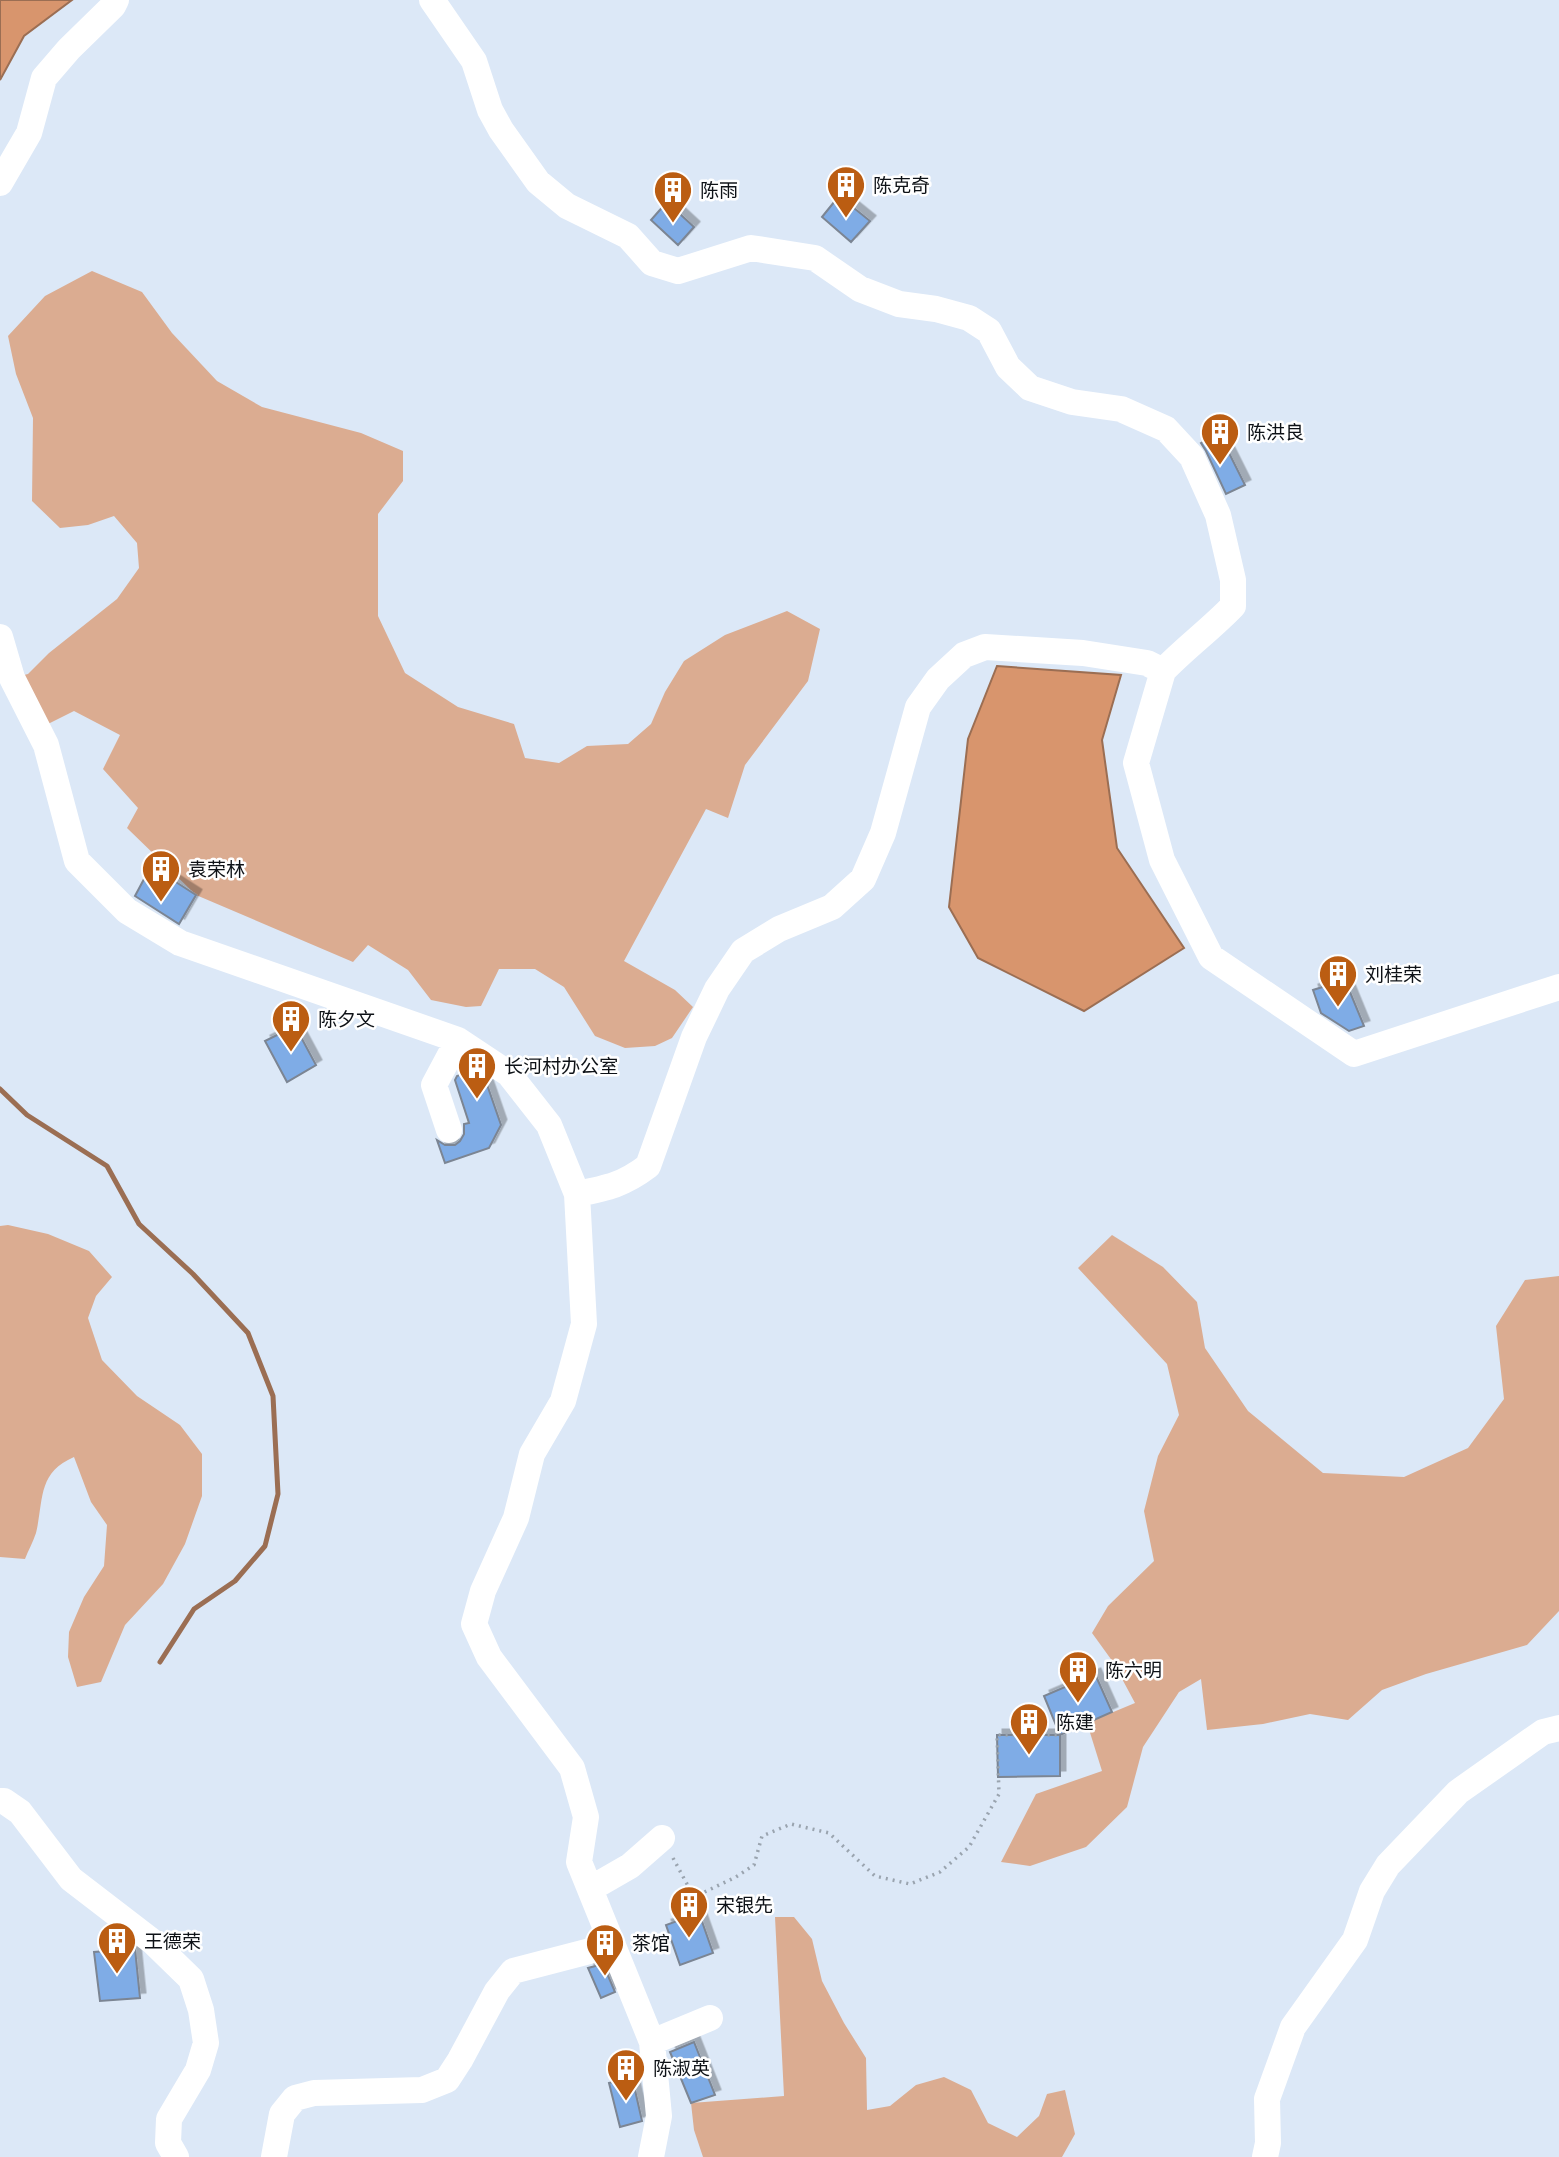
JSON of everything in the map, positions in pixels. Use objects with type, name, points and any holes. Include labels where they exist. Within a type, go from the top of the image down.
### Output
[{"type":"street","points":[[0,183],[29,133],[44,78],[116,0]]},
{"type":"street","points":[[432,0],[474,61],[490,110],[501,130],[538,182],[567,206],[628,236],[652,263],[678,271],[751,248],[815,258],[860,289],[899,304],[936,309],[969,318],[989,331],[1008,366],[1030,388],[1072,402],[1121,409],[1166,429],[1192,457],[1218,515],[1233,580],[1233,606],[1163,671],[1136,763],[1162,860],[1211,957],[1354,1054],[1559,987]]},
{"type":"street","points":[[0,638],[12,678],[46,745],[77,860],[127,911],[180,943],[458,1040],[509,1074],[549,1125],[577,1194],[584,1324],[563,1401],[532,1454],[516,1518],[483,1591],[474,1624],[489,1657],[572,1768],[586,1817],[579,1862],[652,2042],[659,2116],[651,2157]]},
{"type":"street","points":[[577,1194],[615,1187],[648,1166],[694,1037],[717,989],[743,951],[779,929],[832,907],[863,879],[883,833],[918,707],[938,679],[964,655],[985,647],[1083,653],[1147,663],[1163,671]]},
{"type":"street","points":[[449,1130],[433,1085],[458,1040]]},
{"type":"street","points":[[1265,2157],[1268,2143],[1267,2099],[1293,2027],[1355,1940],[1372,1891],[1388,1865],[1458,1792],[1543,1732],[1559,1728]]},
{"type":"street","points":[[0,1801],[20,1812],[71,1879],[153,1942],[191,1979],[201,2010],[206,2043],[198,2070],[169,2119],[168,2143],[176,2157]]},
{"type":"street","points":[[590,1889],[630,1866],[662,1838]]},
{"type":"street","points":[[274,2157],[282,2114],[295,2098],[314,2093],[422,2090],[447,2080],[498,1991],[513,1972],[613,1945]]},
{"type":"street","points":[[652,2042],[710,2018]]},
{"type":"path","points":[[662,1838],[694,1897],[736,1877],[754,1865],[762,1836],[791,1824],[829,1833],[875,1876],[910,1884],[940,1872],[969,1847],[999,1794],[997,1735],[1060,1735]]},
{"type":"shaded area","points":[[0,0],[72,0],[24,36],[0,80]]},
{"type":"shaded area","points":[[92,271],[142,292],[172,333],[217,381],[262,407],[361,433],[403,451],[403,481],[378,514],[378,616],[405,673],[458,707],[514,724],[525,758],[559,763],[587,746],[628,744],[651,724],[665,692],[684,661],[725,635],[787,611],[820,629],[808,681],[745,765],[728,818],[706,809],[624,961],[675,990],[693,1007],[672,1038],[655,1046],[625,1048],[595,1036],[564,987],[535,969],[499,969],[481,1006],[466,1007],[431,1000],[408,970],[368,945],[353,962],[196,895],[127,828],[138,808],[103,769],[120,735],[74,711],[38,729],[12,678],[28,674],[49,653],[117,599],[139,568],[137,543],[114,516],[88,525],[60,528],[32,501],[33,418],[16,374],[8,336],[45,296]]},
{"type":"shaded area","points":[[997,666],[1121,675],[1102,740],[1117,848],[1184,948],[1084,1011],[978,958],[949,907],[968,739]]},
{"type":"shaded area","points":[[8,1225],[48,1234],[89,1251],[112,1277],[96,1296],[88,1318],[102,1360],[137,1396],[180,1425],[202,1454],[202,1496],[185,1544],[163,1584],[125,1625],[101,1682],[77,1687],[68,1657],[69,1632],[84,1597],[104,1566],[107,1525],[91,1502],[74,1457],[62,1464],[48,1479],[36,1533],[25,1559],[0,1557],[0,1226]]},
{"type":"shaded area","points":[[1112,1235],[1163,1267],[1197,1302],[1205,1348],[1248,1411],[1323,1473],[1404,1477],[1468,1448],[1504,1399],[1496,1326],[1525,1280],[1559,1276],[1559,1611],[1527,1645],[1426,1674],[1382,1690],[1348,1720],[1310,1714],[1263,1724],[1207,1730],[1201,1679],[1179,1692],[1143,1747],[1127,1807],[1086,1847],[1030,1866],[1001,1862],[1036,1794],[1102,1771],[1087,1723],[1135,1703],[1113,1662],[1092,1633],[1108,1606],[1154,1561],[1144,1511],[1158,1456],[1179,1415],[1167,1364],[1078,1268]]},
{"type":"shaded area","points":[[775,1917],[794,1917],[812,1939],[822,1981],[866,2058],[867,2110],[890,2106],[916,2085],[944,2077],[971,2090],[988,2123],[1017,2137],[1039,2116],[1047,2094],[1065,2090],[1075,2134],[1062,2157],[703,2157],[694,2130],[691,2103],[784,2096]]},
{"type":"building","name":"陈克奇","points":[[839,196],[870,221],[851,242],[822,217]]},
{"type":"building","name":"陈雨","points":[[667,202],[694,227],[678,245],[651,220]]},
{"type":"building","name":"陈洪良","points":[[1219,433],[1245,485],[1226,494],[1201,443]]},
{"type":"building","name":"袁荣林","points":[[151,866],[196,895],[179,924],[135,896]]},
{"type":"building","name":"刘桂荣","points":[[1345,980],[1364,1026],[1349,1031],[1321,1013],[1313,990]]},
{"type":"building","name":"陈夕文","points":[[295,1026],[316,1065],[287,1082],[265,1041]]},
{"type":"building","name":"长河村办公室","points":[[474,1070],[484,1076],[501,1125],[489,1148],[445,1163],[437,1140],[445,1145],[455,1145],[464,1134],[464,1124],[469,1123],[455,1080],[457,1076]]},
{"type":"building","name":"陈六明","points":[[1095,1674],[1112,1712],[1060,1735],[1044,1696]]},
{"type":"building","name":"陈建","points":[[997,1735],[1060,1735],[1060,1776],[998,1777]]},
{"type":"building","name":"宋银先","points":[[699,1913],[713,1953],[680,1965],[666,1925]]},
{"type":"building","name":"王德荣","points":[[135,1949],[140,1998],[100,2001],[94,1952]]},
{"type":"building","points":[[603,1964],[615,1992],[601,1998],[588,1968]]},
{"type":"building","points":[[694,2042],[715,2095],[691,2103],[670,2052]]},
{"type":"building","name":"陈淑英","points":[[632,2077],[642,2121],[620,2127],[609,2083]]},
{"type":"waterway","points":[[0,1089],[27,1115],[107,1166],[139,1224],[193,1274],[248,1333],[273,1396],[278,1494],[265,1546],[235,1581],[194,1609],[160,1662]]},
{"type":"place","name":"陈克奇","points":[[846,219]]},
{"type":"place","name":"陈雨","points":[[673,224]]},
{"type":"place","name":"陈洪良","points":[[1220,466]]},
{"type":"place","name":"袁荣林","points":[[161,903]]},
{"type":"place","name":"刘桂荣","points":[[1338,1008]]},
{"type":"place","name":"陈夕文","points":[[291,1053]]},
{"type":"place","name":"长河村办公室","points":[[477,1100]]},
{"type":"place","name":"陈六明","points":[[1078,1704]]},
{"type":"place","name":"陈建","points":[[1029,1756]]},
{"type":"place","name":"宋银先","points":[[689,1939]]},
{"type":"place","name":"王德荣","points":[[117,1975]]},
{"type":"place","name":"茶馆","points":[[605,1977]]},
{"type":"place","name":"陈淑英","points":[[626,2102]]}]
